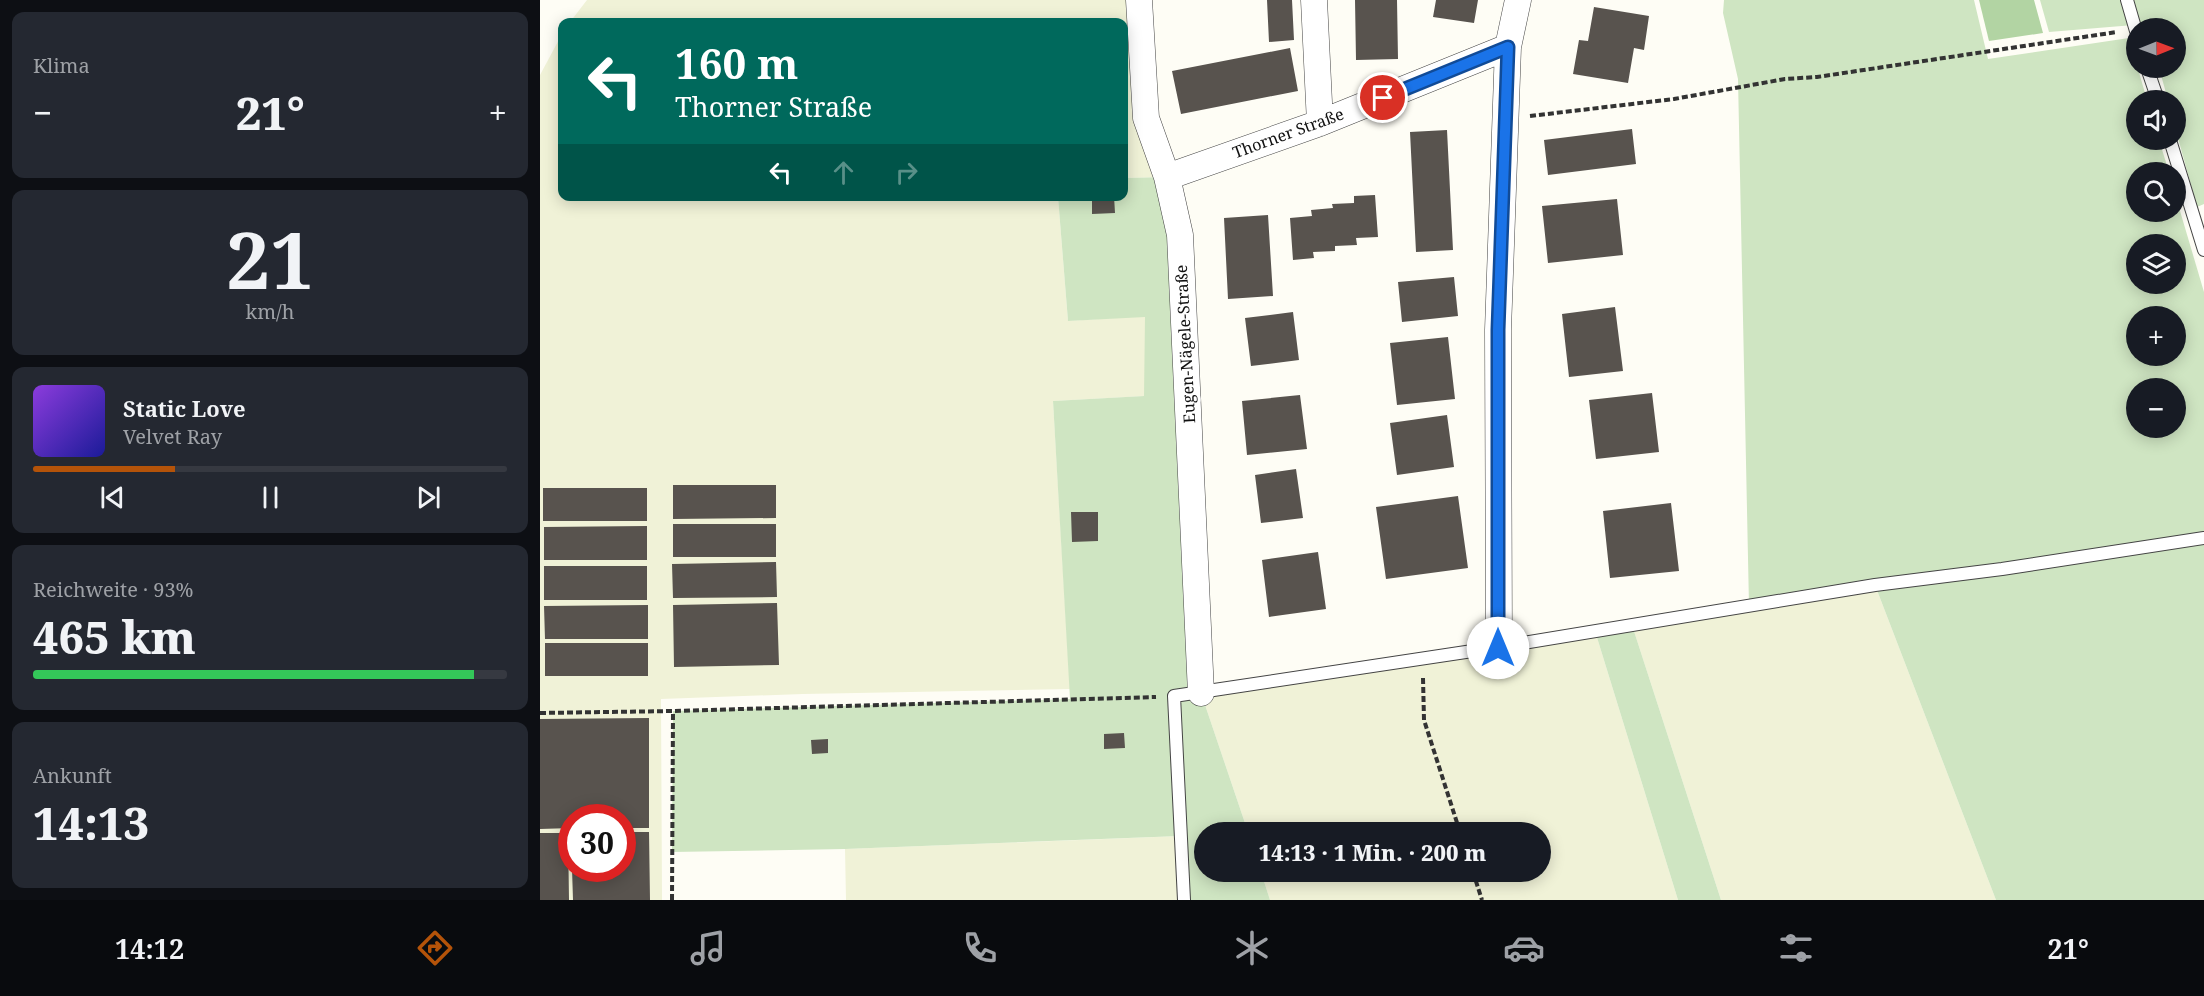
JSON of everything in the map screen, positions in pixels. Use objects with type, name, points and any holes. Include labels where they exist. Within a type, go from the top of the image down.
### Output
[{"type":"street","name":"Eugen-Nägele-Straße","points":[[1139,0],[1146,118],[1167,177],[1180,235],[1201,693]]},
{"type":"street","points":[[1314,0],[1320,123]]},
{"type":"street","points":[[1498,648],[1498,330],[1508,47],[1518,0]]},
{"type":"street","name":"Thorner Straße","points":[[1167,177],[1320,123],[1508,47]]},
{"type":"lane","points":[[2127,0],[2132,18]]},
{"type":"lane","points":[[2173,150],[2204,250]]},
{"type":"lane","points":[[1184,900],[1174,696],[1498,648],[1875,585],[2002,569],[2204,538]]},
{"type":"path","points":[[1506,119],[1674,99],[1785,79],[1817,77],[2126,31]]},
{"type":"path","points":[[1423,659],[1424,720],[1458,822]]},
{"type":"path","points":[[540,713],[1174,696]]},
{"type":"path","points":[[672,900],[674,711]]},
{"type":"path","points":[[1476,882],[1482,900]]},
{"type":"green space","points":[[587,0],[1139,0],[1167,177],[1128,178],[1128,18],[573,18]]},
{"type":"green space","points":[[1724,0],[1974,0],[1988,59],[2126,38],[2126,78],[2141,78],[2144,90],[2126,90],[2126,150],[2162,150],[2166,162],[2126,162],[2126,222],[2183,222],[2204,292],[2204,900],[1996,900],[1875,585],[1749,606],[1738,79],[1723,13]]},
{"type":"green space","points":[[1979,0],[2034,0],[2043,33],[1989,41]]},
{"type":"green space","points":[[2040,0],[2204,0],[2204,204],[2197,207],[2181,150],[2186,150],[2186,90],[2165,90],[2162,78],[2186,78],[2186,18],[2126,18],[2126,26],[2049,32]]},
{"type":"green space","points":[[558,41],[558,201],[1058,201],[1068,321],[1145,316],[1145,396],[1053,401],[1070,689],[661,699],[662,900],[540,900],[540,75]]},
{"type":"green space","points":[[1167,177],[1201,693],[1245,822],[1194,822],[1194,882],[1264,882],[1270,900],[1184,900],[1180,836],[845,849],[672,852],[673,711],[1070,699],[1053,401],[1144,396],[1145,317],[1068,321],[1058,201],[1128,201],[1128,178]]},
{"type":"green space","points":[[1875,585],[1996,900],[1721,900],[1632,625]]},
{"type":"green space","points":[[1632,625],[1721,900],[1678,900],[1595,631]]},
{"type":"green space","points":[[1595,631],[1678,900],[1270,900],[1264,882],[1551,882],[1551,822],[1245,822],[1201,693]]},
{"type":"green space","points":[[1181,836],[1184,900],[846,900],[845,849]]},
{"type":"building","points":[[1267,0],[1292,0],[1294,40],[1269,42]]},
{"type":"building","points":[[1355,0],[1397,0],[1398,59],[1356,60]]},
{"type":"building","points":[[1436,0],[1478,0],[1474,23],[1433,17]]},
{"type":"building","points":[[1594,7],[1649,16],[1644,50],[1634,48],[1628,83],[1573,74],[1579,40],[1588,41]]},
{"type":"building","points":[[1290,48],[1298,91],[1181,114],[1172,71]]},
{"type":"building","points":[[1632,129],[1636,164],[1548,175],[1544,140]]},
{"type":"building","points":[[1447,130],[1453,250],[1416,252],[1410,132]]},
{"type":"building","points":[[1375,195],[1378,237],[1356,238],[1357,245],[1335,246],[1335,251],[1313,252],[1314,258],[1293,260],[1290,218],[1312,216],[1311,210],[1333,208],[1332,204],[1354,203],[1354,196]]},
{"type":"building","points":[[1617,199],[1623,255],[1548,263],[1542,206]]},
{"type":"building","points":[[1092,201],[1114,201],[1115,213],[1092,214]]},
{"type":"building","points":[[1268,215],[1273,296],[1228,299],[1224,218]]},
{"type":"building","points":[[1454,277],[1458,316],[1402,322],[1398,282]]},
{"type":"building","points":[[1615,307],[1623,371],[1569,377],[1562,314]]},
{"type":"building","points":[[1293,312],[1299,360],[1251,366],[1245,318]]},
{"type":"building","points":[[1448,337],[1455,399],[1397,405],[1390,343]]},
{"type":"building","points":[[1652,393],[1659,452],[1596,459],[1589,400]]},
{"type":"building","points":[[1300,395],[1307,449],[1247,455],[1242,401]]},
{"type":"building","points":[[1447,415],[1454,467],[1397,475],[1390,423]]},
{"type":"building","points":[[1296,469],[1303,518],[1261,523],[1255,475]]},
{"type":"building","points":[[673,485],[776,485],[776,518],[673,519]]},
{"type":"building","points":[[543,488],[647,488],[647,521],[543,521]]},
{"type":"building","points":[[1458,496],[1468,568],[1386,579],[1376,507]]},
{"type":"building","points":[[1671,503],[1679,571],[1610,578],[1603,511]]},
{"type":"building","points":[[1071,512],[1098,512],[1098,541],[1072,542]]},
{"type":"building","points":[[673,524],[776,524],[776,557],[673,557]]},
{"type":"building","points":[[647,526],[647,560],[544,560],[544,527]]},
{"type":"building","points":[[1318,552],[1326,609],[1269,617],[1262,560]]},
{"type":"building","points":[[776,562],[777,597],[673,598],[672,564]]},
{"type":"building","points":[[544,566],[647,566],[647,600],[544,600]]},
{"type":"building","points":[[777,603],[779,665],[674,667],[673,605]]},
{"type":"building","points":[[648,605],[648,639],[545,639],[544,606]]},
{"type":"building","points":[[545,643],[648,643],[648,676],[545,676]]},
{"type":"building","points":[[649,718],[649,828],[636,828],[636,804],[558,804],[558,828],[540,829],[540,719]]},
{"type":"building","points":[[1124,733],[1125,748],[1104,749],[1104,734]]},
{"type":"building","points":[[828,739],[828,753],[812,754],[811,740]]},
{"type":"building","points":[[636,832],[649,832],[650,900],[573,900],[572,882],[636,882]]},
{"type":"building","points":[[540,833],[558,833],[558,882],[569,882],[569,900],[540,900]]},
{"type":"route","points":[[1383,98],[1508,47],[1498,330],[1498,648]]}]
